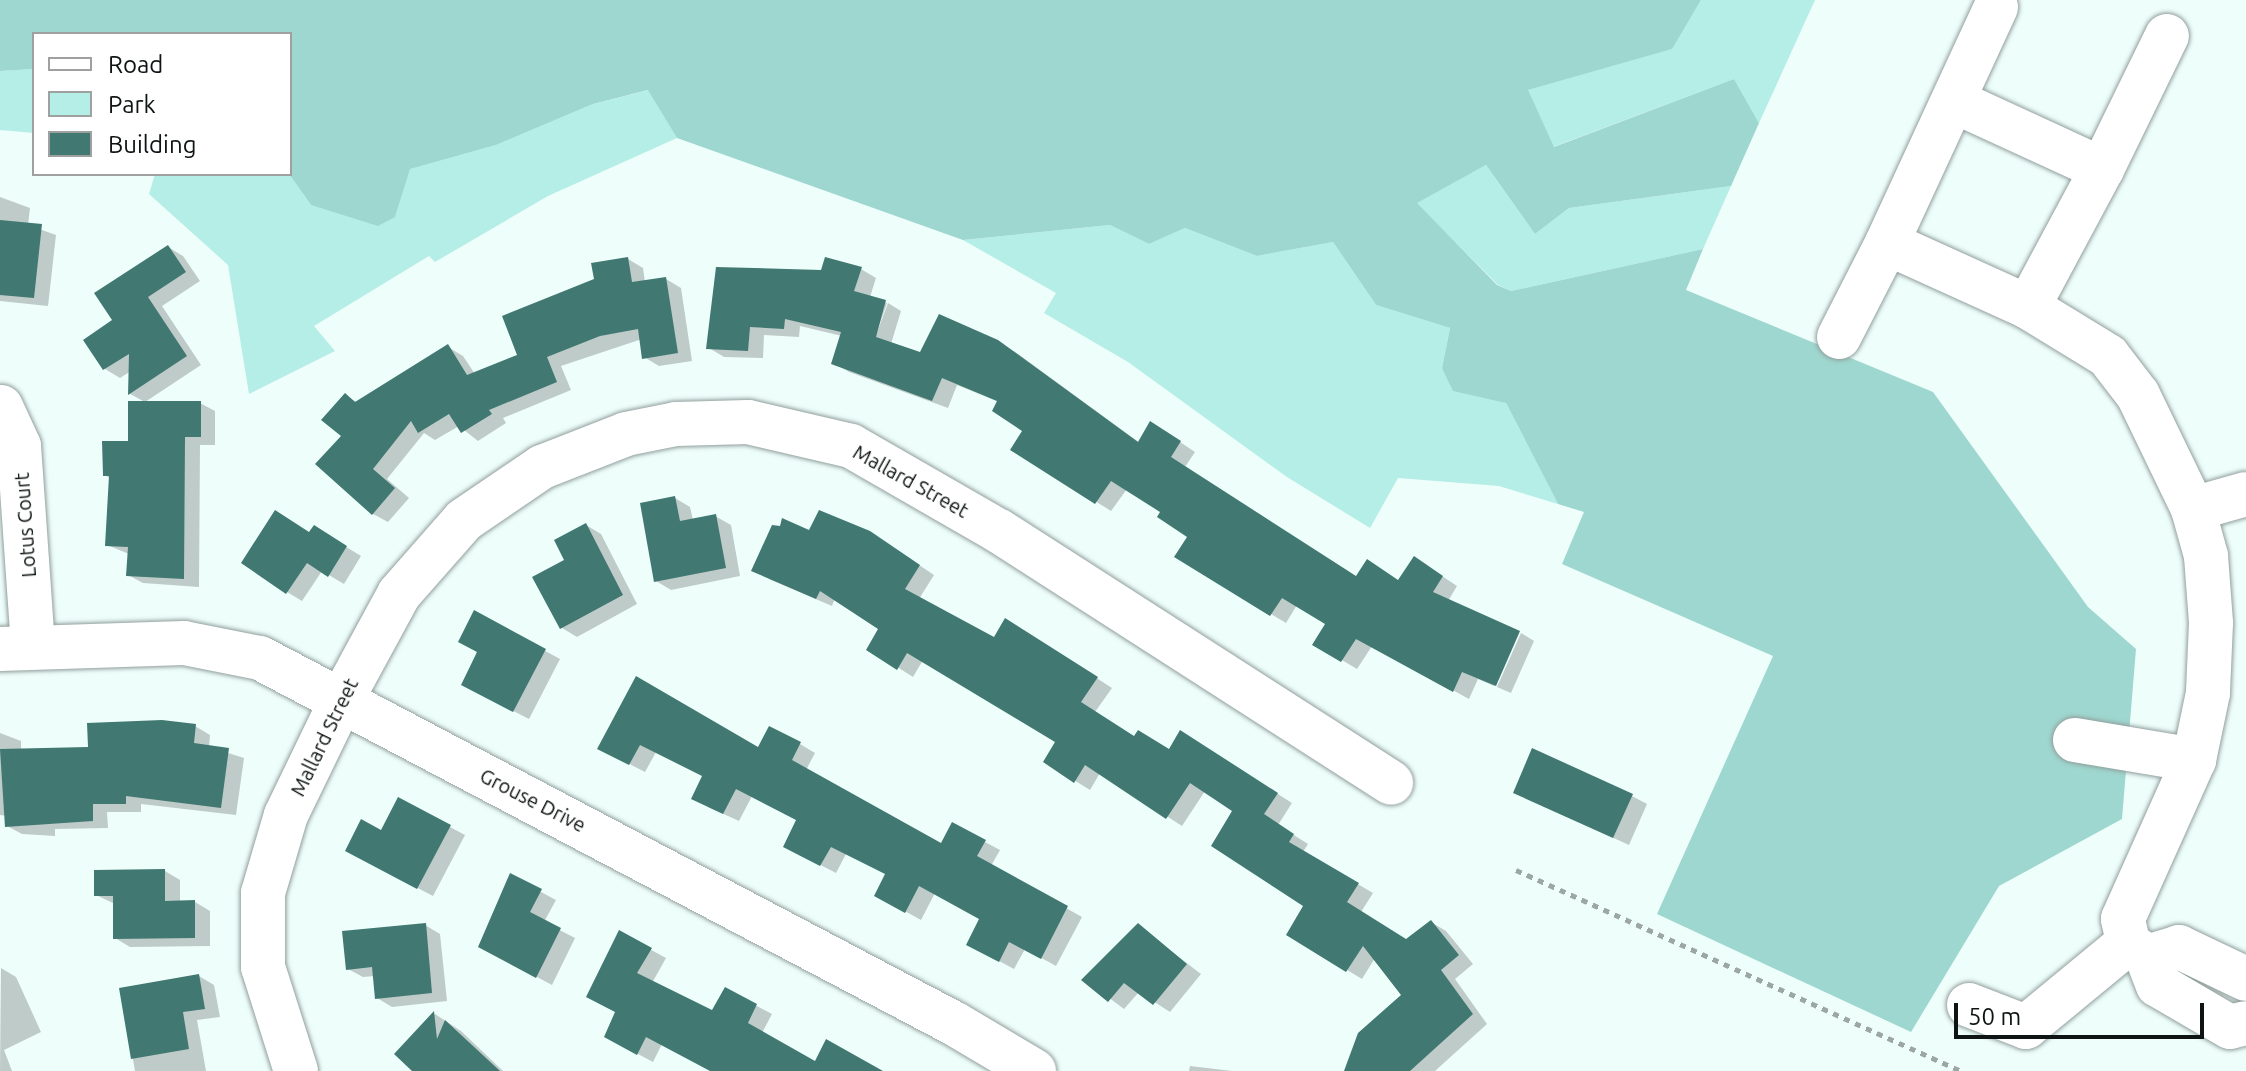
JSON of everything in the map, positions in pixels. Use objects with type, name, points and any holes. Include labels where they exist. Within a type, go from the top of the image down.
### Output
[{"type":"street","points":[[1839,337],[1887,243],[1996,7]]},
{"type":"street","points":[[2028,307],[2102,169],[2167,36]]},
{"type":"street","points":[[1954,101],[2102,169]]},
{"type":"street","points":[[1887,243],[2028,307],[2108,356],[2138,395],[2193,509],[2206,556],[2211,623],[2208,693],[2194,760],[2123,919],[2158,985],[2230,1027],[2246,1023]]},
{"type":"street","name":"Lotus Court","points":[[1,407],[19,446],[16,648]]},
{"type":"street","name":"Mallard Street","points":[[296,1071],[263,967],[263,893],[286,815],[341,701],[381,624],[419,568],[464,520],[504,489],[571,453],[626,434],[676,424],[748,422],[818,436],[885,462],[1391,783]]},
{"type":"street","points":[[2193,509],[2246,494]]},
{"type":"street","name":"Grouse Drive","points":[[16,648],[212,645],[260,658],[955,1024],[1034,1071]]},
{"type":"street","points":[[2075,740],[2194,760]]},
{"type":"street","points":[[1969,1005],[2026,1027],[2138,950],[2179,947],[2246,979]]},
{"type":"path","points":[[1516,870],[1962,1071]]},
{"type":"green space","points":[[1701,0],[1815,0],[1759,123],[1734,79],[1553,147],[1527,90],[1671,49]]},
{"type":"green space","points":[[32,69],[32,133],[0,130],[0,71]]},
{"type":"green space","points":[[649,90],[677,138],[548,196],[435,262],[429,256],[314,326],[335,351],[249,394],[228,265],[149,194],[154,176],[290,176],[311,205],[395,217],[409,169],[496,145],[593,104]]},
{"type":"green space","points":[[1486,165],[1535,234],[1569,208],[1731,186],[1703,249],[1511,291],[1498,285],[1416,203]]},
{"type":"green space","points":[[1110,225],[1149,244],[1185,228],[1257,256],[1333,242],[1376,305],[1450,328],[1442,368],[1506,403],[1558,504],[1499,486],[1398,478],[1370,528],[1287,477],[1128,362],[1044,313],[1056,293],[963,240]]},
{"type":"shaded area","points":[[0,0],[1701,0],[1672,49],[1528,90],[1554,147],[1734,79],[1759,123],[1731,186],[1569,208],[1535,234],[1486,165],[1417,203],[1497,285],[1511,291],[1703,249],[1686,290],[1933,392],[2088,607],[2136,649],[2122,819],[1999,886],[1911,1032],[1657,914],[1773,656],[1562,564],[1584,512],[1558,504],[1506,403],[1453,391],[1442,368],[1450,328],[1376,305],[1333,242],[1257,256],[1185,228],[1149,244],[1110,225],[963,240],[677,138],[648,90],[593,104],[496,145],[410,169],[395,217],[378,226],[311,205],[290,176],[292,32],[32,32],[32,69],[0,71]]},
{"type":"building","points":[[0,220],[42,224],[34,298],[0,295]]},
{"type":"building","points":[[168,245],[186,272],[148,297],[187,356],[128,395],[129,354],[103,370],[83,340],[112,320],[94,293]]},
{"type":"building","points":[[628,257],[632,282],[666,277],[678,353],[642,359],[638,329],[600,336],[547,357],[557,382],[489,410],[492,414],[461,433],[449,414],[418,433],[411,421],[373,469],[395,488],[372,515],[315,464],[341,436],[321,420],[345,393],[355,402],[448,344],[467,375],[517,355],[502,316],[594,279],[591,263]]},
{"type":"building","points":[[825,257],[862,267],[854,291],[886,300],[876,337],[920,352],[939,314],[998,340],[1138,442],[1150,421],[1181,441],[1171,457],[1356,576],[1367,559],[1398,580],[1414,556],[1443,576],[1433,592],[1520,631],[1496,686],[1462,672],[1453,692],[1356,639],[1341,662],[1312,645],[1325,624],[1282,598],[1270,616],[1174,557],[1187,537],[1157,517],[1160,512],[1111,481],[1095,504],[1010,450],[1022,431],[992,411],[997,401],[942,378],[932,401],[831,364],[841,332],[785,319],[784,329],[750,327],[748,351],[706,349],[716,267],[821,270]]},
{"type":"building","points":[[128,401],[201,401],[201,437],[185,437],[184,579],[126,576],[128,547],[105,546],[109,476],[103,476],[102,441],[128,441]]},
{"type":"building","points":[[675,496],[680,521],[716,514],[726,568],[654,582],[640,503]]},
{"type":"building","points":[[275,510],[309,532],[314,525],[347,546],[328,577],[307,563],[286,594],[241,563]]},
{"type":"building","points":[[819,510],[870,531],[920,565],[905,589],[994,637],[1005,618],[1098,677],[1081,702],[1134,736],[1138,730],[1169,749],[1180,730],[1278,793],[1264,814],[1294,834],[1289,842],[1359,883],[1347,902],[1406,939],[1431,920],[1459,955],[1441,970],[1473,1014],[1410,1071],[1344,1071],[1358,1033],[1401,995],[1363,946],[1346,972],[1286,935],[1303,906],[1211,846],[1232,811],[1190,783],[1166,819],[1085,765],[1074,783],[1043,762],[1055,742],[907,653],[897,670],[866,650],[878,629],[820,591],[816,599],[751,571],[772,525],[780,526],[782,518],[809,530]]},
{"type":"building","points":[[586,523],[623,595],[560,629],[532,577],[564,560],[554,540]]},
{"type":"building","points":[[474,610],[546,649],[513,712],[461,685],[477,652],[458,642]]},
{"type":"building","points":[[636,676],[758,747],[769,726],[801,742],[792,760],[941,843],[952,822],[986,840],[977,856],[1068,906],[1041,959],[1009,942],[999,962],[966,945],[979,919],[919,886],[905,913],[874,896],[885,874],[831,847],[820,866],[783,847],[796,820],[736,789],[723,814],[691,799],[702,776],[640,745],[629,765],[597,749]]},
{"type":"building","points":[[162,720],[196,724],[194,743],[229,748],[221,808],[126,796],[126,804],[93,804],[93,821],[5,827],[0,749],[88,747],[87,723]]},
{"type":"building","points":[[1532,748],[1633,794],[1613,838],[1513,793]]},
{"type":"building","points":[[398,797],[451,825],[417,889],[345,851],[361,819],[381,830]]},
{"type":"building","points":[[165,869],[165,901],[195,900],[195,938],[113,939],[113,896],[94,896],[94,870]]},
{"type":"building","points":[[510,873],[542,889],[530,912],[561,928],[536,978],[478,947]]},
{"type":"building","points":[[426,923],[432,993],[375,999],[372,967],[346,970],[342,931]]},
{"type":"building","points":[[1138,923],[1187,964],[1153,1005],[1124,983],[1108,1002],[1081,980]]},
{"type":"building","points":[[619,930],[652,948],[637,973],[712,1010],[725,987],[757,1004],[748,1023],[815,1061],[826,1039],[883,1071],[710,1071],[646,1037],[637,1055],[604,1037],[615,1012],[586,997]]},
{"type":"building","points":[[199,974],[205,1009],[183,1012],[189,1049],[131,1059],[119,988]]},
{"type":"building","points":[[434,1011],[437,1039],[445,1020],[500,1071],[412,1071],[394,1054]]}]
